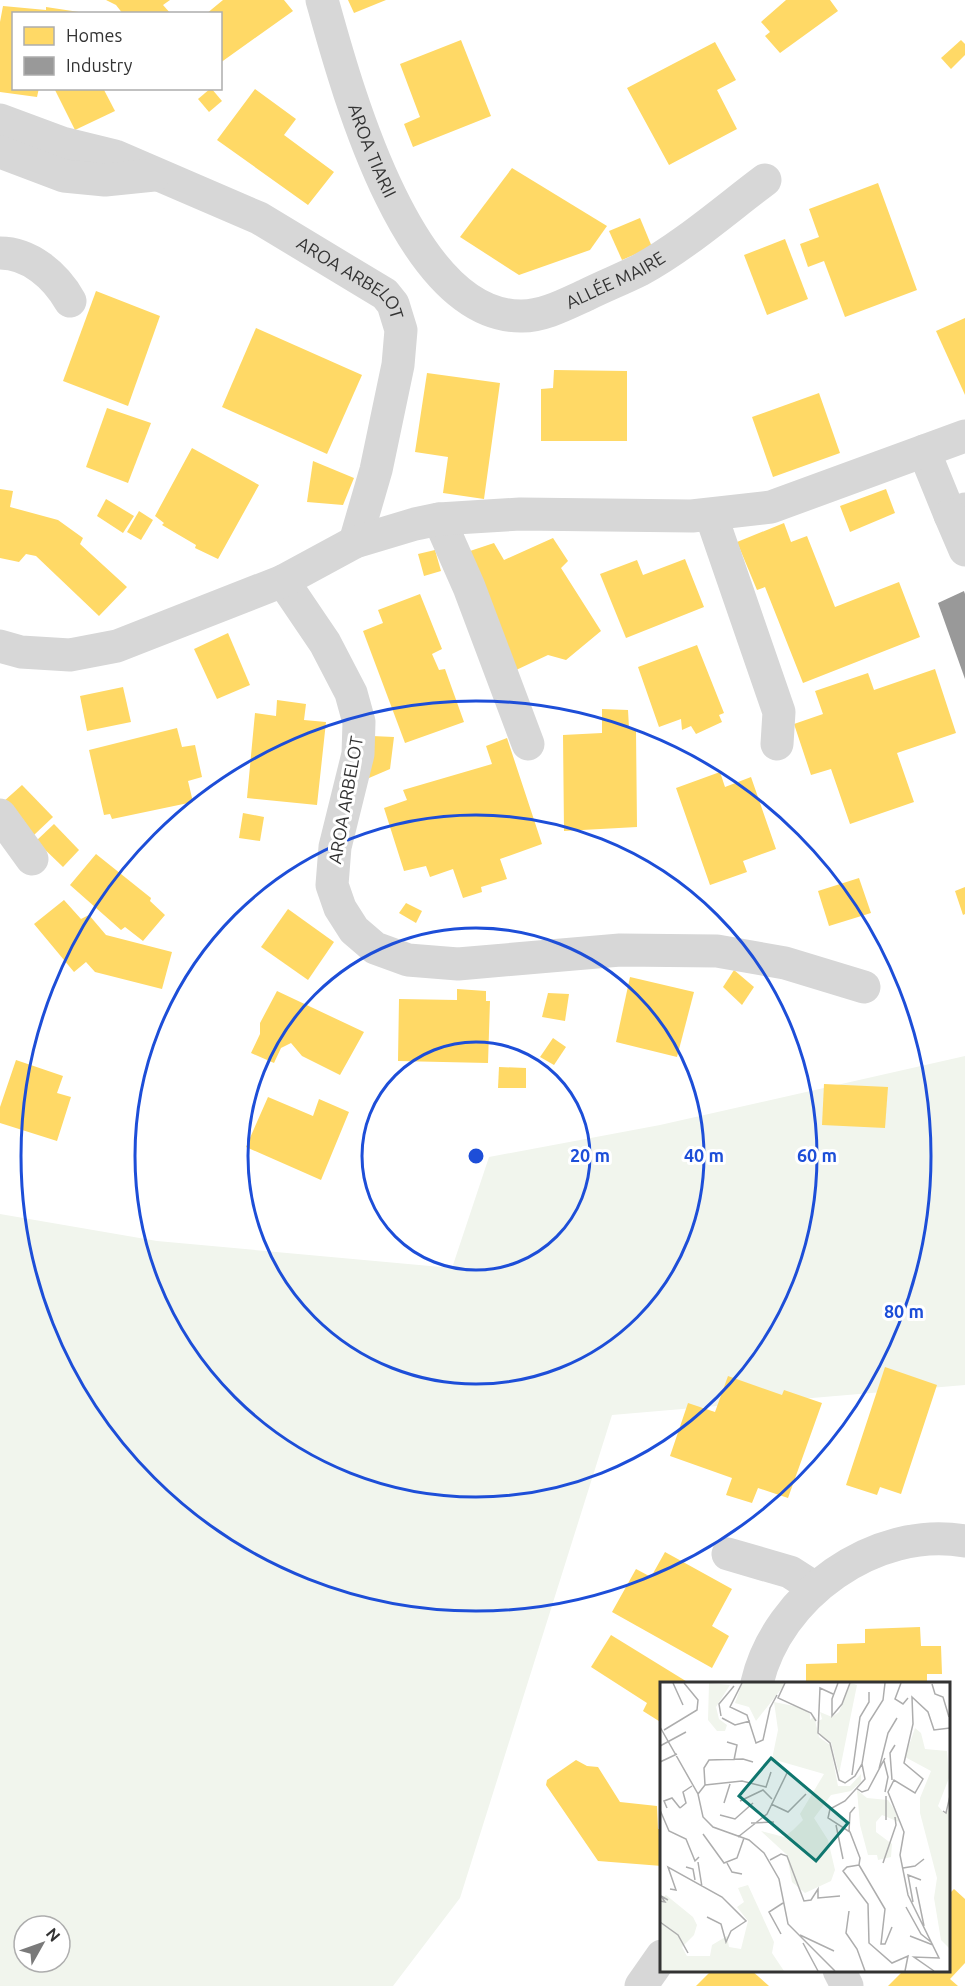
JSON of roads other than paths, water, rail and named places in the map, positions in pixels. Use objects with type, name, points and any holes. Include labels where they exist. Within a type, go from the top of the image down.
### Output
[{"type":"street","name":"AROA TIARII","points":[[322,0],[373,158],[394,207],[417,242],[452,285]]},
{"type":"street","name":"AROA ARBELOT","points":[[0,120],[62,143],[115,156],[259,218],[378,289],[393,304],[401,330],[399,365],[376,470],[355,542]]},
{"type":"street","points":[[0,152],[64,176],[105,180],[158,174]]},
{"type":"street","name":"ALLÉE MAIRE","points":[[452,285],[470,299],[502,315],[524,316],[555,309],[641,270],[765,180]]},
{"type":"street","points":[[0,253],[25,260],[41,268],[56,279],[70,301]]},
{"type":"street","points":[[0,646],[21,652],[70,655],[117,646],[283,581],[355,542],[439,519],[517,514],[711,515],[771,507],[947,443],[965,550]]},
{"type":"street","points":[[711,515],[779,712],[777,744]]},
{"type":"street","points":[[439,519],[469,586],[528,744]]},
{"type":"street","name":"AROA ARBELOT","points":[[283,581],[325,643],[351,693],[359,722],[358,754],[335,847],[332,885],[340,908],[354,930],[375,948],[408,960],[458,964],[620,950],[717,951],[785,963],[864,987]]},
{"type":"street","points":[[0,815],[32,859]]},
{"type":"street","points":[[757,1682],[760,1669],[783,1624],[815,1588],[854,1561],[885,1548],[927,1540],[965,1541]]},
{"type":"street","points":[[728,1554],[790,1572],[815,1588]]},
{"type":"street","points":[[641,1986],[660,1959]]},
{"type":"street","points":[[840,1971],[847,1986]]}]
